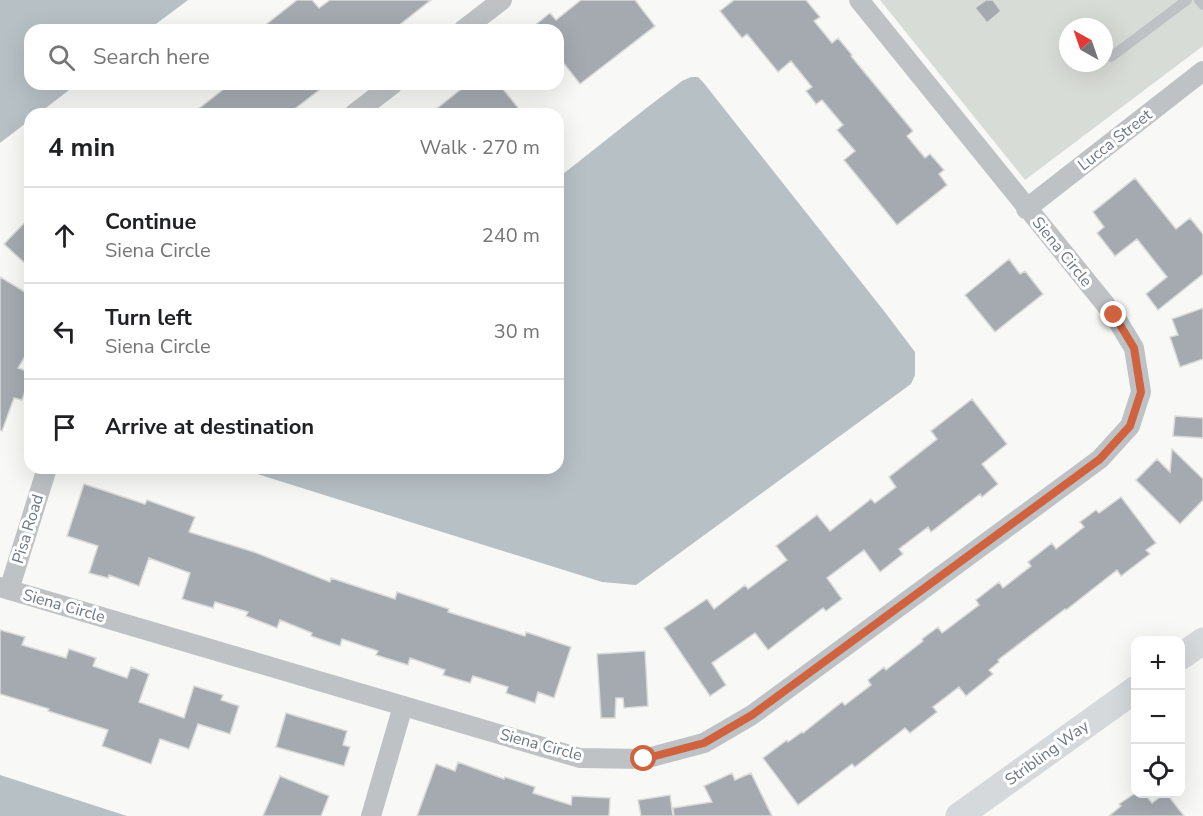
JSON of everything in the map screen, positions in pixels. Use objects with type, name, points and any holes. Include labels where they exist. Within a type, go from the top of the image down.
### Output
[{"type":"street","points":[[471,24],[502,0]]},
{"type":"street","name":"Siena Circle","points":[[5,588],[580,758],[644,759],[704,743],[752,715],[1100,459],[1130,426],[1141,392],[1134,348],[1114,315],[859,0]]},
{"type":"street","name":"Lucca Street","points":[[1026,209],[1203,70]]},
{"type":"street","points":[[362,108],[385,90]]},
{"type":"street","name":"Pisa Road","points":[[5,588],[45,474]]},
{"type":"street","points":[[1185,654],[1203,641]]},
{"type":"street","name":"Stribling Way","points":[[959,816],[1135,690]]},
{"type":"street","points":[[371,816],[403,706]]},
{"type":"lane","points":[[1113,56],[1187,0]]},
{"type":"lane","points":[[1199,0],[1203,5]]},
{"type":"shaded area","points":[[0,0],[188,0],[156,24],[24,24],[24,90],[69,90],[46,108],[24,108],[24,125],[0,143]]},
{"type":"shaded area","points":[[880,0],[1203,0],[1203,46],[1025,180]]},
{"type":"shaded area","points":[[698,77],[703,82],[915,352],[915,375],[911,384],[636,585],[602,582],[257,474],[564,474],[564,173],[682,81]]},
{"type":"shaded area","points":[[0,775],[127,816],[0,816]]},
{"type":"building","points":[[297,0],[312,0],[319,8],[330,0],[431,0],[401,24],[267,24]]},
{"type":"building","points":[[581,0],[635,0],[655,26],[580,84],[564,64],[564,24],[536,24],[550,13],[556,20]]},
{"type":"building","points":[[734,0],[806,0],[820,17],[814,21],[832,43],[838,38],[913,131],[907,136],[925,158],[930,154],[944,170],[939,174],[947,185],[897,225],[844,160],[855,151],[837,130],[843,125],[822,100],[816,104],[806,91],[812,87],[791,61],[778,72],[747,34],[742,38],[720,11]]},
{"type":"building","points":[[986,0],[993,0],[1001,11],[987,23],[975,8]]},
{"type":"building","points":[[222,90],[319,90],[296,108],[200,108]]},
{"type":"building","points":[[460,90],[504,90],[518,108],[438,108]]},
{"type":"building","points":[[1135,178],[1176,229],[1190,218],[1203,234],[1203,274],[1158,310],[1146,294],[1167,277],[1137,239],[1115,256],[1097,233],[1104,227],[1093,212]]},
{"type":"building","points":[[24,223],[24,262],[4,244]]},
{"type":"building","points":[[1009,259],[1020,274],[1025,271],[1043,294],[995,332],[965,295]]},
{"type":"building","points":[[0,277],[24,291],[24,358],[18,368],[24,370],[24,394],[22,400],[14,398],[2,431],[0,430]]},
{"type":"building","points":[[1203,308],[1203,359],[1180,367],[1170,337],[1178,335],[1172,319]]},
{"type":"building","points":[[972,399],[1007,444],[982,464],[998,484],[982,497],[980,494],[931,532],[928,527],[899,549],[903,554],[880,572],[864,550],[827,578],[842,599],[826,611],[823,608],[768,650],[755,633],[712,663],[726,685],[710,696],[664,628],[707,599],[714,609],[745,585],[748,589],[787,560],[776,546],[817,515],[830,531],[871,499],[875,503],[896,487],[889,477],[937,439],[931,431]]},
{"type":"building","points":[[1175,416],[1203,418],[1203,438],[1173,436]]},
{"type":"building","points":[[1172,449],[1203,479],[1203,500],[1180,524],[1136,480],[1157,459],[1170,472]]},
{"type":"building","points":[[84,484],[145,504],[147,500],[195,517],[189,532],[254,552],[330,582],[331,578],[395,599],[397,592],[449,609],[448,612],[525,636],[526,632],[571,647],[554,698],[538,692],[535,703],[506,693],[508,687],[473,676],[470,683],[443,675],[445,670],[410,658],[408,665],[376,655],[378,651],[342,639],[340,646],[311,636],[312,633],[280,620],[277,628],[246,616],[248,612],[215,602],[213,608],[182,599],[190,573],[149,558],[139,586],[109,575],[108,578],[89,573],[98,546],[67,536]]},
{"type":"building","points":[[1121,497],[1156,543],[1146,550],[1150,554],[1121,576],[1117,570],[998,660],[999,662],[989,670],[993,674],[966,696],[959,687],[933,707],[937,712],[910,733],[905,728],[855,767],[852,764],[798,805],[763,758],[787,740],[788,742],[803,733],[842,702],[845,705],[871,685],[868,680],[884,667],[886,670],[938,627],[942,633],[979,605],[976,600],[999,582],[1003,588],[1031,566],[1028,562],[1052,543],[1056,549],[1084,527],[1080,522],[1096,510],[1099,513]]},
{"type":"building","points":[[0,630],[25,637],[22,645],[66,658],[69,649],[96,658],[93,666],[127,678],[131,667],[149,674],[139,702],[184,718],[194,686],[223,695],[221,700],[239,706],[230,734],[198,724],[189,749],[160,739],[151,764],[102,746],[108,730],[0,694]]},
{"type":"building","points":[[645,651],[648,706],[624,708],[623,698],[616,698],[615,718],[601,718],[597,654]]},
{"type":"building","points":[[286,713],[347,731],[343,745],[350,747],[344,766],[276,747]]},
{"type":"building","points":[[458,762],[504,779],[505,777],[535,787],[533,793],[571,805],[572,796],[610,798],[609,816],[417,816],[436,764],[455,771]]},
{"type":"building","points":[[732,773],[735,780],[751,773],[772,816],[674,816],[673,808],[712,802],[704,786]]},
{"type":"building","points":[[280,776],[329,796],[321,816],[263,816]]},
{"type":"building","points":[[670,795],[673,816],[641,816],[638,800]]},
{"type":"building","points":[[1131,796],[1131,798],[1148,798],[1152,803],[1159,798],[1170,798],[1184,816],[1109,816],[1121,806],[1119,804]]},
{"type":"route","points":[[644,759],[704,743],[752,715],[1100,459],[1130,426],[1141,392],[1134,348],[1114,315]]}]
